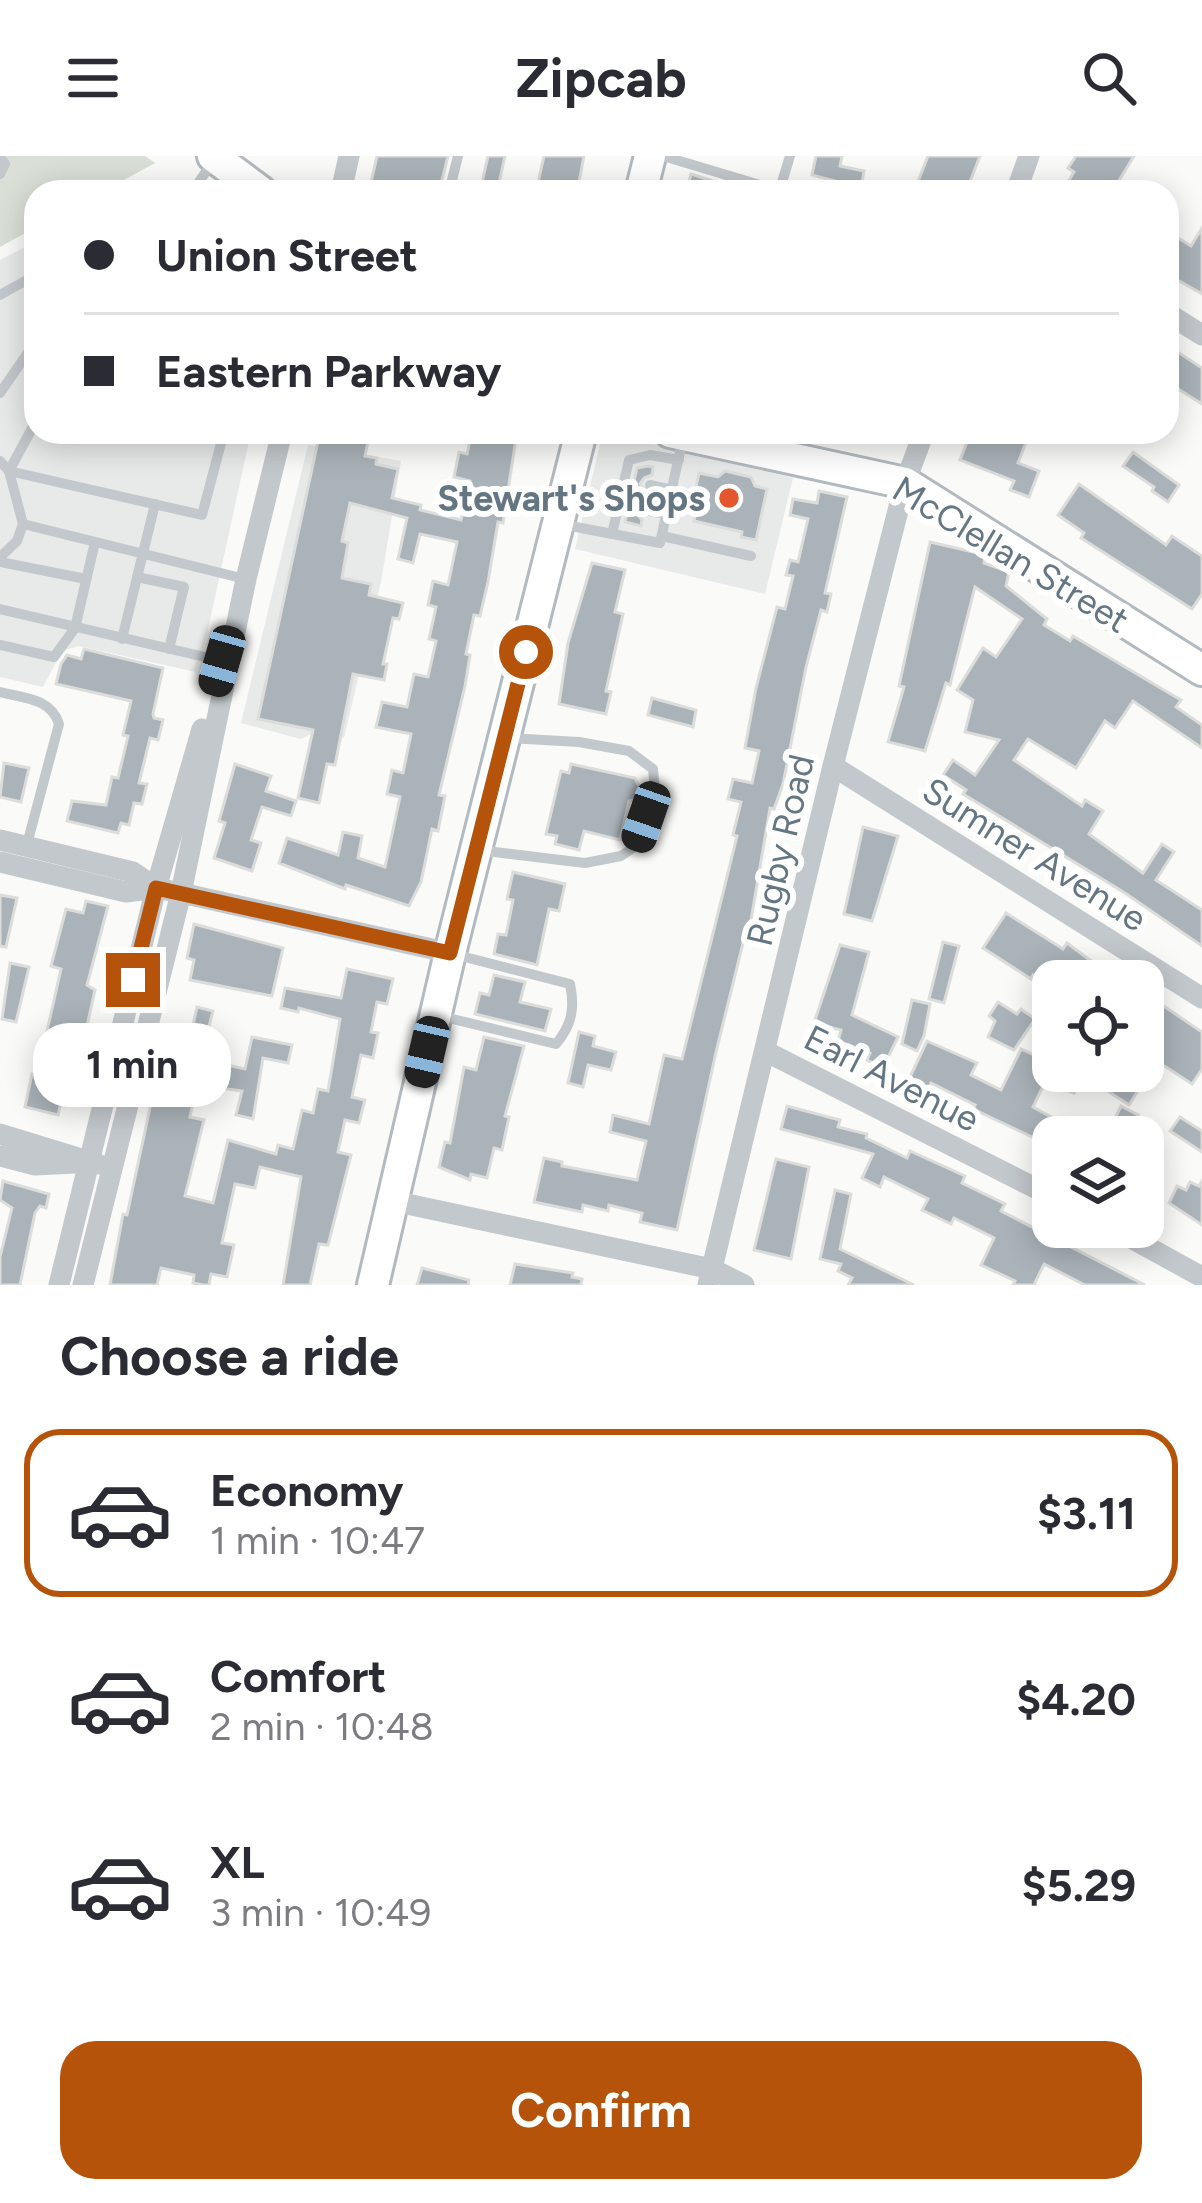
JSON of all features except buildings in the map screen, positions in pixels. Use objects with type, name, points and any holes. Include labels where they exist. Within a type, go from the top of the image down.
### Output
[{"type":"main road","points":[[214,157],[245,180]]},
{"type":"main road","points":[[373,1285],[450,953],[578,444]]},
{"type":"main road","name":"McClellan Street","points":[[689,444],[905,483],[1202,670]]},
{"type":"street","points":[[83,1285],[100,1164],[156,888],[279,444]]},
{"type":"street","name":"Rugby Road","points":[[710,1277],[833,766],[905,483],[920,444]]},
{"type":"street","points":[[59,1285],[181,893],[245,579]]},
{"type":"street","name":"Sumner Avenue","points":[[833,766],[1202,998]]},
{"type":"street","points":[[0,840],[16,858],[126,892],[156,888],[450,953]]},
{"type":"street","name":"Earl Avenue","points":[[765,1051],[1032,1186]]},
{"type":"street","points":[[0,1134],[100,1164]]},
{"type":"street","points":[[0,1156],[35,1165],[100,1164]]},
{"type":"street","points":[[393,1201],[744,1285]]},
{"type":"street","points":[[1149,1248],[1202,1277]]},
{"type":"lane","points":[[663,156],[743,180]]},
{"type":"lane","points":[[0,157],[5,164],[0,174]]},
{"type":"lane","points":[[0,393],[24,358]]},
{"type":"lane","points":[[4,466],[24,438]]},
{"type":"lane","points":[[4,466],[196,515],[205,512],[221,444]]},
{"type":"lane","points":[[612,534],[634,456],[672,444]]},
{"type":"lane","points":[[558,524],[660,543],[678,444]]},
{"type":"lane","points":[[0,559],[17,541],[23,524],[4,466]]},
{"type":"lane","points":[[650,485],[672,490]]},
{"type":"lane","points":[[122,639],[155,504]]},
{"type":"lane","points":[[644,509],[667,514]]},
{"type":"lane","points":[[23,524],[245,579]]},
{"type":"lane","points":[[662,536],[751,556]]},
{"type":"lane","points":[[0,645],[54,657],[75,628],[95,542]]},
{"type":"lane","points":[[0,559],[86,579]]},
{"type":"lane","points":[[137,577],[184,587],[169,649]]},
{"type":"lane","points":[[0,609],[222,661]]},
{"type":"lane","points":[[0,692],[46,704],[56,712],[59,724],[16,858]]},
{"type":"lane","points":[[476,850],[584,863],[621,856],[637,845],[655,790],[653,769],[629,751],[504,737]]},
{"type":"lane","points":[[436,1015],[556,1044],[567,1030],[574,1003],[570,983],[450,953]]},
{"type":"shaded area","points":[[0,156],[145,156],[155,163],[124,180],[24,180],[24,234],[0,247]]},
{"type":"shaded area","points":[[24,247],[24,444],[248,444],[196,672],[79,646],[62,651],[43,687],[0,677],[0,260]]},
{"type":"shaded area","points":[[600,444],[653,444],[793,478],[765,594],[575,549]]},
{"type":"shaded area","points":[[308,445],[401,461],[381,582],[344,738],[315,732],[301,739],[241,723]]},
{"type":"place","name":"Stewart's Shops","points":[[729,498]]},
{"type":"route","points":[[133,980],[156,888],[450,953],[526,652]]}]
